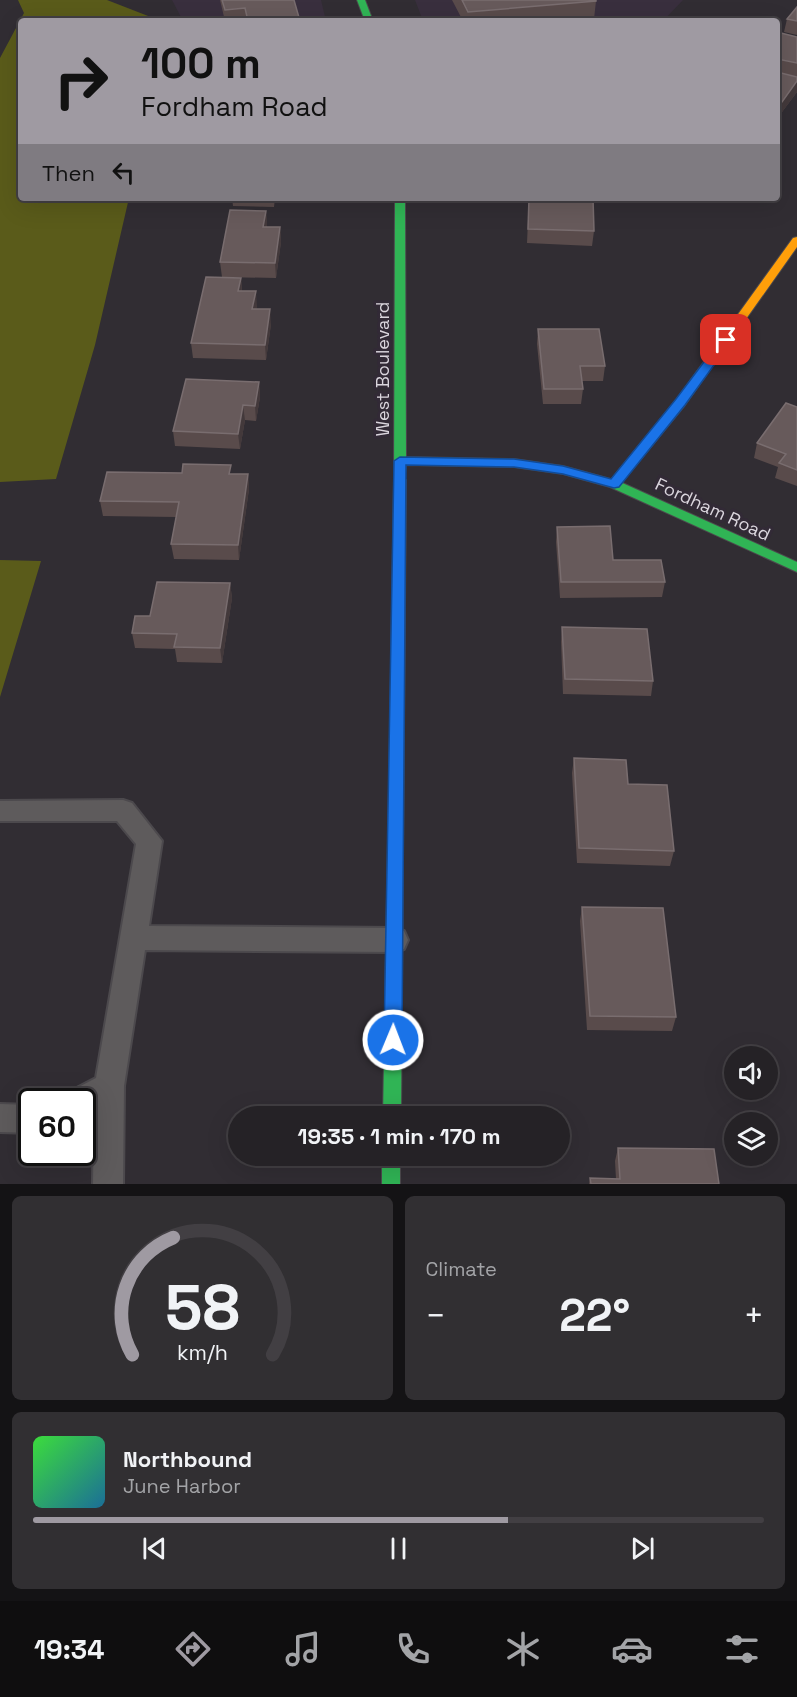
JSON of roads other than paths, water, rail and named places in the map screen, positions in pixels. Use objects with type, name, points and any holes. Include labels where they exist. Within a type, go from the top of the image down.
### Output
[{"type":"main road","points":[[361,0],[368,18]]},
{"type":"main road","name":"West Boulevard","points":[[392,1106],[400,461],[400,201]]},
{"type":"main road","points":[[614,484],[681,402],[797,240]]},
{"type":"main road","name":"Fordham Road","points":[[400,461],[514,463],[563,470],[614,484],[797,567]]},
{"type":"main road","points":[[391,1166],[391,1184]]},
{"type":"lane","points":[[0,811],[123,810],[149,841],[109,1086],[108,1184]]},
{"type":"lane","points":[[134,938],[394,940]]},
{"type":"lane","points":[[96,1093],[109,1086]]},
{"type":"lane","points":[[0,1119],[18,1119]]}]
